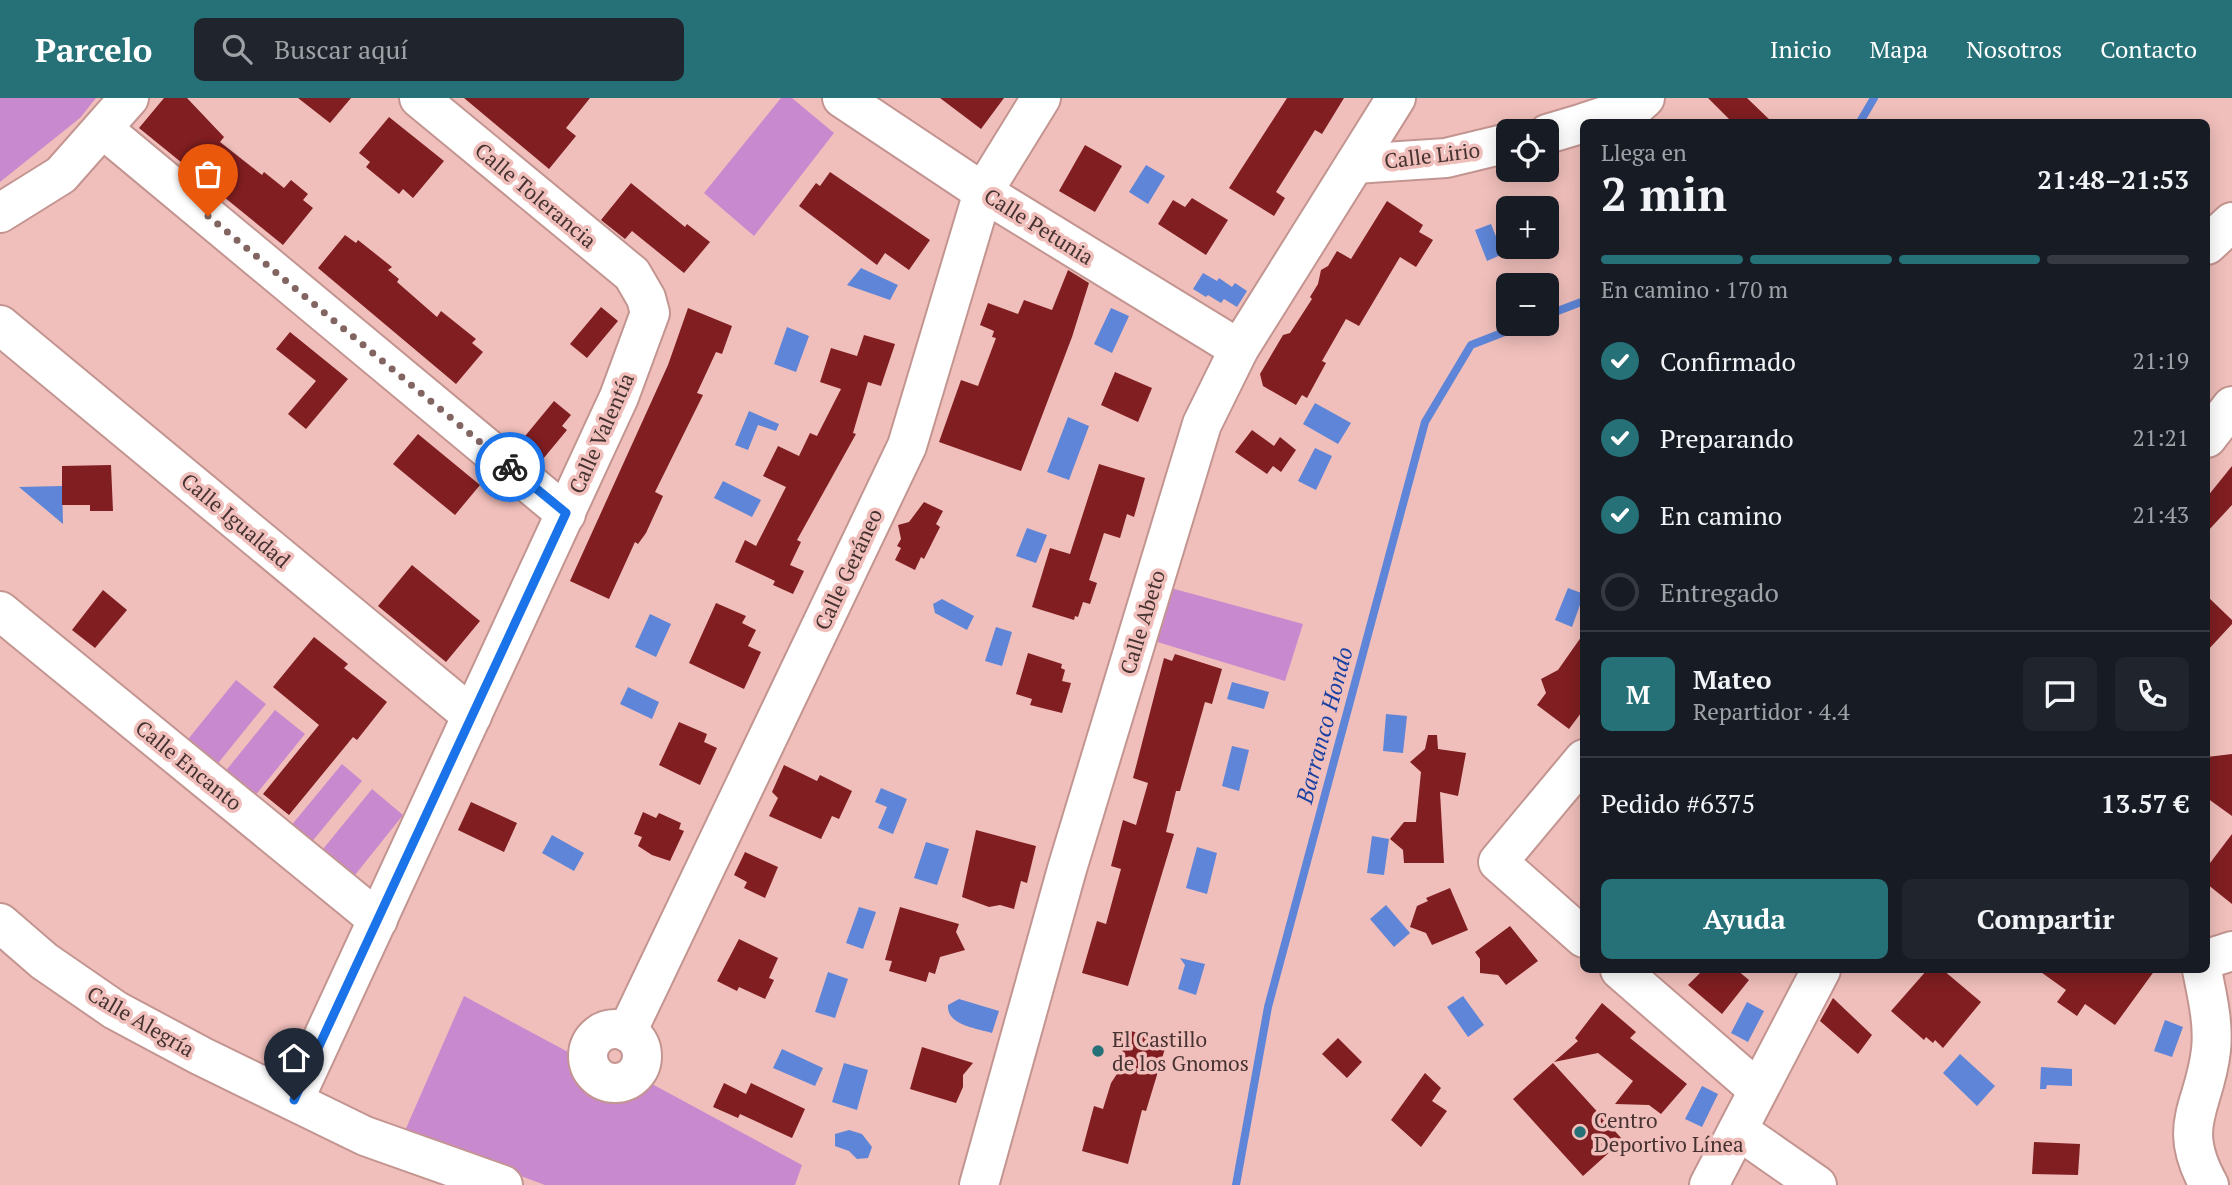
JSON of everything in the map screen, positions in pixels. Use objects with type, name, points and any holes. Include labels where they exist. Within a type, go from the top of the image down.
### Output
[{"type":"street","points":[[0,213],[61,175],[129,98]]},
{"type":"street","name":"Calle Tolerancia","points":[[419,98],[632,274],[646,298]]},
{"type":"street","name":"Calle Petunia","points":[[842,98],[983,192],[1240,349]]},
{"type":"street","name":"Calle Geráneo","points":[[627,1032],[907,446],[983,192],[1041,98]]},
{"type":"street","name":"Calle Abeto","points":[[979,1185],[1067,869],[1202,424],[1240,349],[1395,98]]},
{"type":"street","points":[[1597,119],[1636,106],[1645,98]]},
{"type":"street","points":[[1559,131],[1580,124]]},
{"type":"street","points":[[103,129],[566,513]]},
{"type":"street","name":"Calle Lirio","points":[[1355,164],[1446,158],[1496,146]]},
{"type":"street","points":[[2210,242],[2232,222]]},
{"type":"street","name":"Calle Valentía","points":[[294,1100],[619,397],[650,313],[646,298]]},
{"type":"street","name":"Calle Igualdad","points":[[0,325],[472,716]]},
{"type":"street","points":[[2210,434],[2232,406]]},
{"type":"street","name":"Calle Encanto","points":[[0,611],[378,920]]},
{"type":"street","points":[[1580,764],[1498,862],[1580,934]]},
{"type":"street","name":"Calle Alegría","points":[[0,923],[44,961],[115,1010],[201,1056],[365,1136],[503,1185]]},
{"type":"street","points":[[2210,958],[2232,951]]},
{"type":"street","points":[[1623,973],[1758,1090]]},
{"type":"street","points":[[1709,1185],[1819,973]]},
{"type":"street","points":[[2204,973],[2210,1011],[2211,1050],[2192,1119],[2196,1163],[2208,1185]]},
{"type":"street","points":[[1738,1130],[1817,1185]]},
{"type":"shaded area","points":[[0,98],[96,98],[80,118],[0,182]]},
{"type":"shaded area","points":[[781,98],[792,98],[834,133],[754,236],[704,193]]},
{"type":"shaded area","points":[[1167,587],[1303,624],[1285,681],[1151,640]]},
{"type":"shaded area","points":[[236,680],[266,704],[215,767],[185,743]]},
{"type":"shaded area","points":[[275,710],[305,734],[254,797],[224,773]]},
{"type":"shaded area","points":[[342,764],[362,781],[310,844],[290,827]]},
{"type":"shaded area","points":[[372,789],[403,815],[351,880],[319,854]]},
{"type":"shaded area","points":[[464,996],[570,1053],[582,1084],[601,1096],[623,1099],[644,1091],[652,1084],[802,1165],[795,1185],[545,1185],[404,1133]]},
{"type":"water","points":[[1146,165],[1165,176],[1148,204],[1129,192]]},
{"type":"water","points":[[1491,224],[1496,236],[1496,257],[1487,261],[1475,230]]},
{"type":"water","points":[[861,268],[898,285],[890,300],[847,285]]},
{"type":"water","points":[[1203,273],[1217,281],[1219,278],[1232,287],[1235,283],[1247,291],[1237,307],[1224,299],[1221,303],[1208,295],[1206,297],[1193,289]]},
{"type":"water","points":[[1111,308],[1129,316],[1112,353],[1094,344]]},
{"type":"water","points":[[787,327],[809,336],[796,372],[774,364]]},
{"type":"water","points":[[1315,403],[1351,423],[1338,444],[1303,424]]},
{"type":"water","points":[[749,411],[779,424],[776,431],[758,425],[748,450],[735,445]]},
{"type":"water","points":[[1068,417],[1089,426],[1069,480],[1047,472]]},
{"type":"water","points":[[1315,448],[1332,456],[1316,490],[1298,481]]},
{"type":"water","points":[[723,481],[761,500],[752,517],[714,498]]},
{"type":"water","points":[[62,486],[63,524],[19,487]]},
{"type":"water","points":[[1027,528],[1047,535],[1036,563],[1016,556]]},
{"type":"water","points":[[1568,588],[1580,592],[1580,605],[1572,627],[1555,620]]},
{"type":"water","points":[[942,599],[974,616],[967,630],[935,613],[933,604]]},
{"type":"water","points":[[650,614],[671,624],[656,657],[635,647]]},
{"type":"water","points":[[996,627],[1012,632],[1002,666],[985,661]]},
{"type":"water","points":[[1232,682],[1269,692],[1264,709],[1227,699]]},
{"type":"water","points":[[628,687],[659,702],[652,719],[620,704]]},
{"type":"water","points":[[1386,714],[1407,716],[1403,753],[1383,751]]},
{"type":"water","points":[[1232,746],[1249,750],[1239,791],[1222,786]]},
{"type":"water","points":[[881,788],[907,799],[893,834],[878,828],[887,807],[875,802]]},
{"type":"water","points":[[552,835],[584,853],[574,871],[542,853]]},
{"type":"water","points":[[1372,836],[1389,839],[1384,875],[1367,873]]},
{"type":"water","points":[[926,842],[949,849],[937,885],[914,878]]},
{"type":"water","points":[[1197,847],[1217,853],[1207,894],[1186,888]]},
{"type":"water","points":[[1386,905],[1410,933],[1394,947],[1370,919]]},
{"type":"water","points":[[859,907],[876,912],[863,949],[846,943]]},
{"type":"water","points":[[1180,958],[1205,964],[1196,995],[1178,989],[1185,965]]},
{"type":"water","points":[[828,972],[848,979],[835,1018],[815,1012]]},
{"type":"water","points":[[1463,996],[1484,1025],[1468,1037],[1447,1007]]},
{"type":"water","points":[[959,999],[999,1011],[992,1033],[963,1025],[952,1017],[948,1005]]},
{"type":"water","points":[[1747,1002],[1764,1011],[1748,1042],[1731,1033]]},
{"type":"water","points":[[2165,1020],[2183,1027],[2172,1057],[2154,1051]]},
{"type":"water","points":[[782,1049],[823,1068],[815,1086],[773,1068]]},
{"type":"water","points":[[1960,1054],[1995,1086],[1977,1106],[1943,1073]]},
{"type":"water","points":[[844,1063],[868,1070],[857,1110],[832,1102]]},
{"type":"water","points":[[2041,1067],[2072,1069],[2072,1086],[2047,1085],[2046,1089],[2040,1089]]},
{"type":"water","points":[[1702,1086],[1718,1094],[1702,1127],[1685,1119]]},
{"type":"water","points":[[849,1130],[862,1134],[872,1147],[868,1158],[857,1159],[849,1151],[835,1146],[835,1134]]},
{"type":"building","points":[[164,98],[187,98],[224,137],[220,142],[262,175],[264,172],[284,188],[291,180],[308,194],[303,200],[313,208],[283,245],[139,128]]},
{"type":"building","points":[[298,98],[351,98],[330,123]]},
{"type":"building","points":[[464,98],[590,98],[566,128],[576,136],[549,169]]},
{"type":"building","points":[[940,98],[1004,98],[981,129]]},
{"type":"building","points":[[1287,98],[1344,98],[1322,134],[1315,130],[1276,192],[1285,198],[1274,216],[1229,188]]},
{"type":"building","points":[[1708,98],[1747,98],[1769,119],[1729,119]]},
{"type":"building","points":[[389,117],[444,161],[413,198],[403,189],[399,194],[366,167],[370,162],[359,153]]},
{"type":"building","points":[[1085,145],[1122,166],[1095,212],[1059,191]]},
{"type":"building","points":[[830,172],[930,240],[909,270],[885,253],[877,265],[799,206],[816,183],[820,186]]},
{"type":"building","points":[[631,183],[685,227],[687,224],[710,242],[684,273],[632,231],[625,239],[601,220]]},
{"type":"building","points":[[1192,198],[1228,220],[1206,255],[1158,224],[1173,200],[1185,207]]},
{"type":"building","points":[[1387,201],[1423,225],[1419,232],[1433,240],[1416,267],[1400,257],[1359,326],[1346,319],[1322,361],[1326,363],[1307,398],[1302,395],[1296,405],[1263,386],[1260,374],[1283,335],[1290,333],[1312,299],[1310,297],[1318,284],[1321,270],[1328,266],[1337,251],[1351,259]]},
{"type":"building","points":[[345,235],[356,243],[358,240],[392,267],[388,270],[399,279],[397,282],[437,317],[441,311],[476,339],[472,343],[483,352],[456,384],[318,268]]},
{"type":"building","points":[[1068,270],[1089,283],[1072,337],[1021,471],[939,442],[961,380],[978,386],[996,338],[992,337],[994,331],[980,325],[988,303],[1018,314],[1024,300],[1052,310]]},
{"type":"building","points":[[601,307],[618,321],[587,358],[570,344]]},
{"type":"building","points":[[688,308],[732,326],[722,354],[716,352],[697,393],[703,395],[655,492],[663,496],[646,533],[638,544],[635,542],[609,599],[570,581],[668,365]]},
{"type":"building","points":[[290,332],[348,379],[306,429],[288,414],[316,381],[276,349]]},
{"type":"building","points":[[864,335],[895,344],[881,386],[868,382],[853,433],[856,434],[797,540],[801,542],[790,565],[804,571],[793,594],[773,585],[775,581],[735,562],[745,540],[756,546],[786,487],[763,476],[778,446],[799,456],[810,433],[817,436],[841,389],[820,382],[831,348],[857,356]]},
{"type":"building","points":[[1115,372],[1152,388],[1138,422],[1101,405]]},
{"type":"building","points":[[554,401],[571,415],[562,426],[567,430],[543,459],[521,441]]},
{"type":"building","points":[[1252,430],[1274,446],[1280,437],[1296,450],[1281,472],[1273,466],[1267,474],[1235,452]]},
{"type":"building","points":[[418,434],[480,485],[455,515],[393,464]]},
{"type":"building","points":[[1099,464],[1145,478],[1134,517],[1127,514],[1120,538],[1104,533],[1089,580],[1097,583],[1090,604],[1083,602],[1078,617],[1075,616],[1074,620],[1032,607],[1050,548],[1070,554]]},
{"type":"building","points":[[111,465],[113,511],[90,511],[90,505],[62,505],[62,466]]},
{"type":"building","points":[[2232,466],[2232,505],[2210,529],[2210,493]]},
{"type":"building","points":[[924,502],[943,511],[936,524],[940,527],[924,559],[921,557],[915,570],[895,560],[901,548],[897,546],[901,539],[898,525],[909,522]]},
{"type":"building","points":[[412,565],[480,621],[446,662],[378,606]]},
{"type":"building","points":[[103,590],[127,610],[95,648],[72,630]]},
{"type":"building","points":[[2210,599],[2232,620],[2232,624],[2210,648]]},
{"type":"building","points":[[716,603],[746,616],[742,623],[756,630],[748,646],[761,652],[744,689],[689,663]]},
{"type":"building","points":[[314,637],[348,664],[344,668],[387,702],[357,740],[353,737],[289,815],[263,794],[319,725],[273,687]]},
{"type":"building","points":[[1580,639],[1580,714],[1569,729],[1537,705],[1546,693],[1541,679],[1558,670]]},
{"type":"building","points":[[1028,653],[1062,664],[1061,668],[1065,670],[1062,681],[1071,683],[1062,713],[1030,705],[1032,699],[1016,694]]},
{"type":"building","points":[[1175,654],[1222,669],[1212,704],[1205,702],[1180,791],[1176,791],[1166,832],[1174,834],[1128,986],[1082,973],[1097,921],[1106,924],[1121,869],[1111,866],[1123,820],[1136,825],[1148,783],[1133,778],[1164,658],[1172,661]]},
{"type":"building","points":[[679,722],[707,734],[704,742],[717,748],[700,785],[659,765]]},
{"type":"building","points":[[1428,735],[1437,735],[1438,749],[1466,753],[1458,796],[1440,792],[1444,863],[1404,863],[1403,850],[1390,839],[1404,822],[1416,822],[1421,772],[1410,762],[1425,749]]},
{"type":"building","points":[[2232,754],[2232,816],[2210,800],[2210,757]]},
{"type":"building","points":[[784,765],[817,781],[820,775],[852,791],[839,819],[832,816],[821,839],[769,816],[778,798],[772,792]]},
{"type":"building","points":[[471,802],[517,823],[504,852],[458,830]]},
{"type":"building","points":[[643,812],[656,818],[659,813],[681,823],[679,829],[684,831],[670,861],[652,855],[638,846],[642,837],[634,834]]},
{"type":"building","points":[[976,830],[1036,846],[1027,883],[1021,881],[1014,909],[1000,905],[989,907],[962,897]]},
{"type":"building","points":[[2232,834],[2232,904],[2210,886],[2210,863]]},
{"type":"building","points":[[745,852],[778,867],[765,898],[744,888],[747,882],[734,875]]},
{"type":"building","points":[[1450,888],[1468,930],[1432,945],[1426,933],[1410,927],[1417,906],[1428,901],[1426,898]]},
{"type":"building","points":[[900,907],[959,924],[956,932],[965,950],[940,957],[935,974],[929,972],[926,982],[889,971],[892,961],[885,960]]},
{"type":"building","points":[[1510,926],[1538,961],[1506,985],[1498,975],[1480,973],[1480,959],[1475,952]]},
{"type":"building","points":[[739,939],[778,958],[769,978],[774,980],[765,999],[739,987],[737,991],[717,981]]},
{"type":"building","points":[[1700,973],[1741,973],[1749,980],[1722,1014],[1688,985]]},
{"type":"building","points":[[1924,973],[1947,973],[1981,1002],[1943,1048],[1935,1040],[1933,1043],[1926,1037],[1924,1040],[1891,1011]]},
{"type":"building","points":[[2042,973],[2153,973],[2115,1025],[2085,1004],[2077,1016],[2057,1002],[2066,990]]},
{"type":"building","points":[[1833,998],[1872,1035],[1858,1054],[1820,1021]]},
{"type":"building","points":[[1602,1003],[1636,1032],[1630,1038],[1687,1084],[1661,1114],[1649,1105],[1615,1104],[1633,1081],[1598,1053],[1554,1062],[1578,1041],[1575,1038]]},
{"type":"building","points":[[1128,1030],[1167,1042],[1146,1111],[1142,1110],[1128,1164],[1082,1151],[1094,1106],[1103,1109],[1111,1083],[1124,1063],[1122,1047]]},
{"type":"building","points":[[1338,1038],[1362,1062],[1347,1078],[1322,1054]]},
{"type":"building","points":[[922,1047],[973,1063],[963,1075],[963,1087],[956,1103],[910,1089]]},
{"type":"building","points":[[1553,1063],[1623,1140],[1583,1176],[1513,1099]]},
{"type":"building","points":[[1425,1073],[1441,1088],[1432,1101],[1447,1111],[1421,1147],[1391,1120]]},
{"type":"building","points":[[724,1083],[746,1094],[751,1083],[805,1109],[792,1138],[740,1114],[738,1118],[713,1107]]},
{"type":"building","points":[[2034,1142],[2080,1144],[2078,1175],[2032,1174]]},
{"type":"waterway","name":"Barranco Hondo","points":[[1862,119],[1874,98]]},
{"type":"waterway","name":"Barranco Hondo","points":[[1559,310],[1580,303]]},
{"type":"waterway","name":"Barranco Hondo","points":[[1236,1185],[1268,1007],[1425,422],[1471,345],[1496,335]]},
{"type":"way so far","points":[[208,216],[510,467]]},
{"type":"place","name":"El Castillo de los Gnomos","points":[[1098,1051]]},
{"type":"place","name":"Centro Deportivo Línea","points":[[1580,1132]]},
{"type":"route","points":[[294,1100],[566,513],[510,467]]}]
